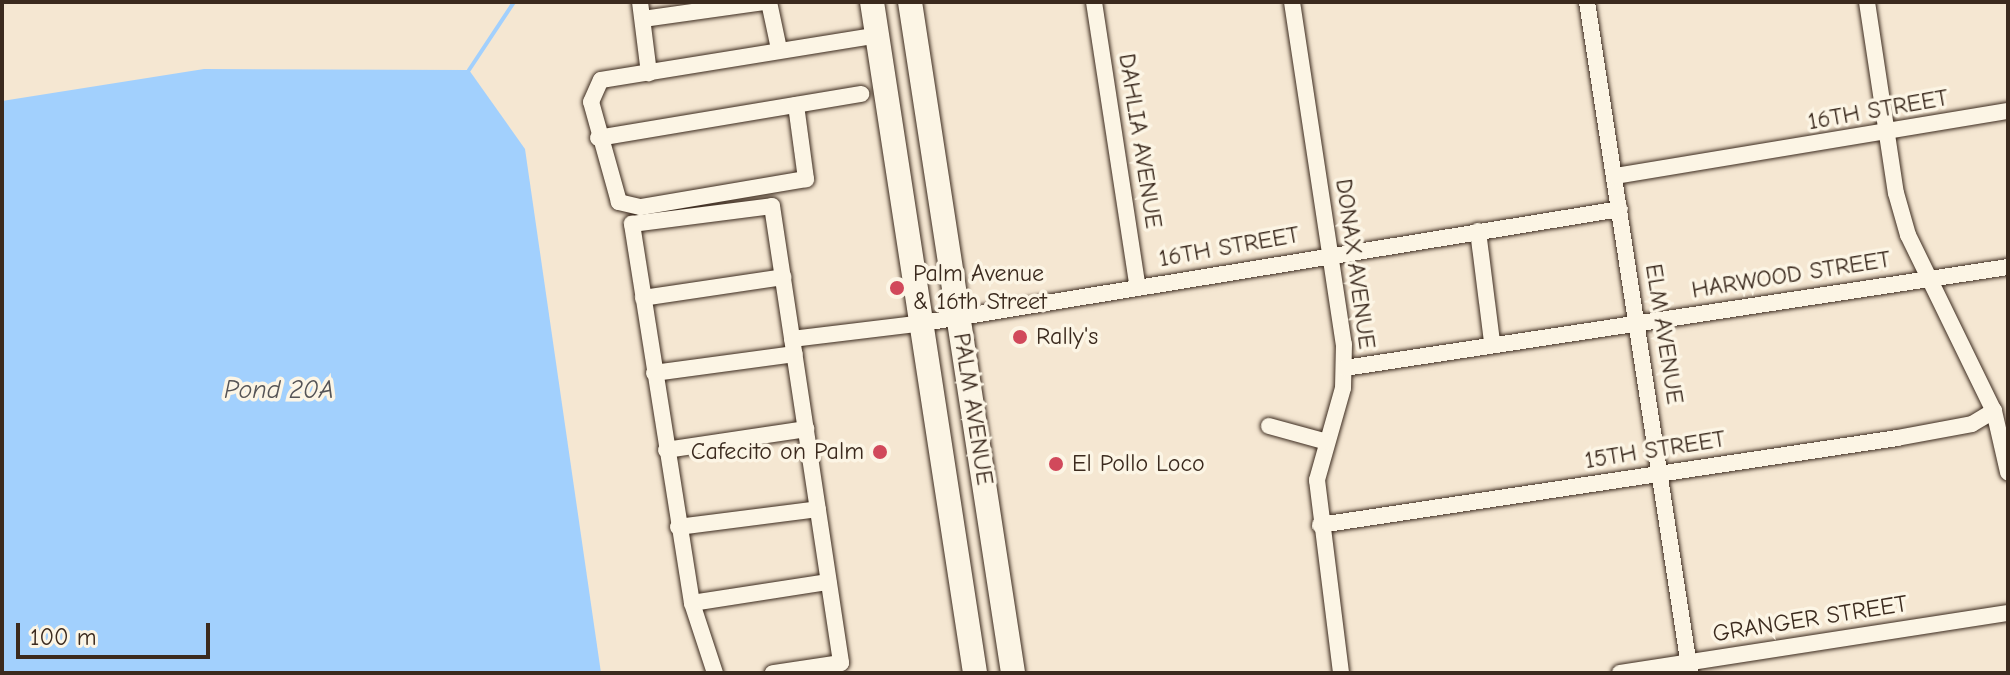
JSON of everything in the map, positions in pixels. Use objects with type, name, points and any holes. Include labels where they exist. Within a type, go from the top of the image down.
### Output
[{"type":"highway","name":"PALM AVENUE","points":[[872,2],[924,323],[975,673]]},
{"type":"highway","name":"PALM AVENUE","points":[[910,2],[1013,673]]},
{"type":"street","points":[[649,73],[642,10],[766,2],[779,49]]},
{"type":"street","name":"DAHLIA AVENUE","points":[[1094,2],[1138,288]]},
{"type":"street","name":"DONAX AVENUE","points":[[1292,2],[1331,253],[1345,368],[1317,480],[1320,525],[1341,673]]},
{"type":"street","name":"ELM AVENUE","points":[[1587,2],[1662,474],[1689,668]]},
{"type":"street","points":[[1867,2],[1887,132],[1908,235],[1994,411],[2008,472]]},
{"type":"street","points":[[796,105],[806,179],[640,207],[619,202],[598,138],[591,102],[601,80],[878,35]]},
{"type":"street","points":[[598,138],[861,94]]},
{"type":"street","name":"16TH STREET","points":[[1615,176],[2008,111]]},
{"type":"street","points":[[715,673],[692,603],[632,224],[772,206],[841,663],[773,673]]},
{"type":"street","name":"16TH STREET","points":[[654,373],[848,334],[1138,288],[1331,253],[1620,209]]},
{"type":"street","points":[[1478,231],[1492,342]]},
{"type":"street","name":"HARWOOD STREET","points":[[1345,368],[1492,342],[1638,324],[2008,267]]},
{"type":"street","points":[[643,298],[783,277]]},
{"type":"street","name":"15TH STREET","points":[[1320,525],[1897,438],[1972,424],[1994,411]]},
{"type":"street","points":[[1269,426],[1327,442]]},
{"type":"street","points":[[666,450],[806,429]]},
{"type":"street","points":[[678,527],[818,509]]},
{"type":"street","points":[[692,603],[828,582]]},
{"type":"street","name":"GRANGER STREET","points":[[1620,673],[1689,668],[2008,613]]},
{"type":"water","name":"Pond 20A","points":[[204,69],[469,70],[525,149],[601,673],[2,673],[2,101]]},
{"type":"waterway","points":[[469,70],[514,2]]},
{"type":"place","name":"Palm Avenue & 16th Street","points":[[897,288]]},
{"type":"place","name":"Rally's","points":[[1020,337]]},
{"type":"place","name":"Cafecito on Palm","points":[[880,452]]},
{"type":"place","name":"El Pollo Loco","points":[[1056,464]]}]
